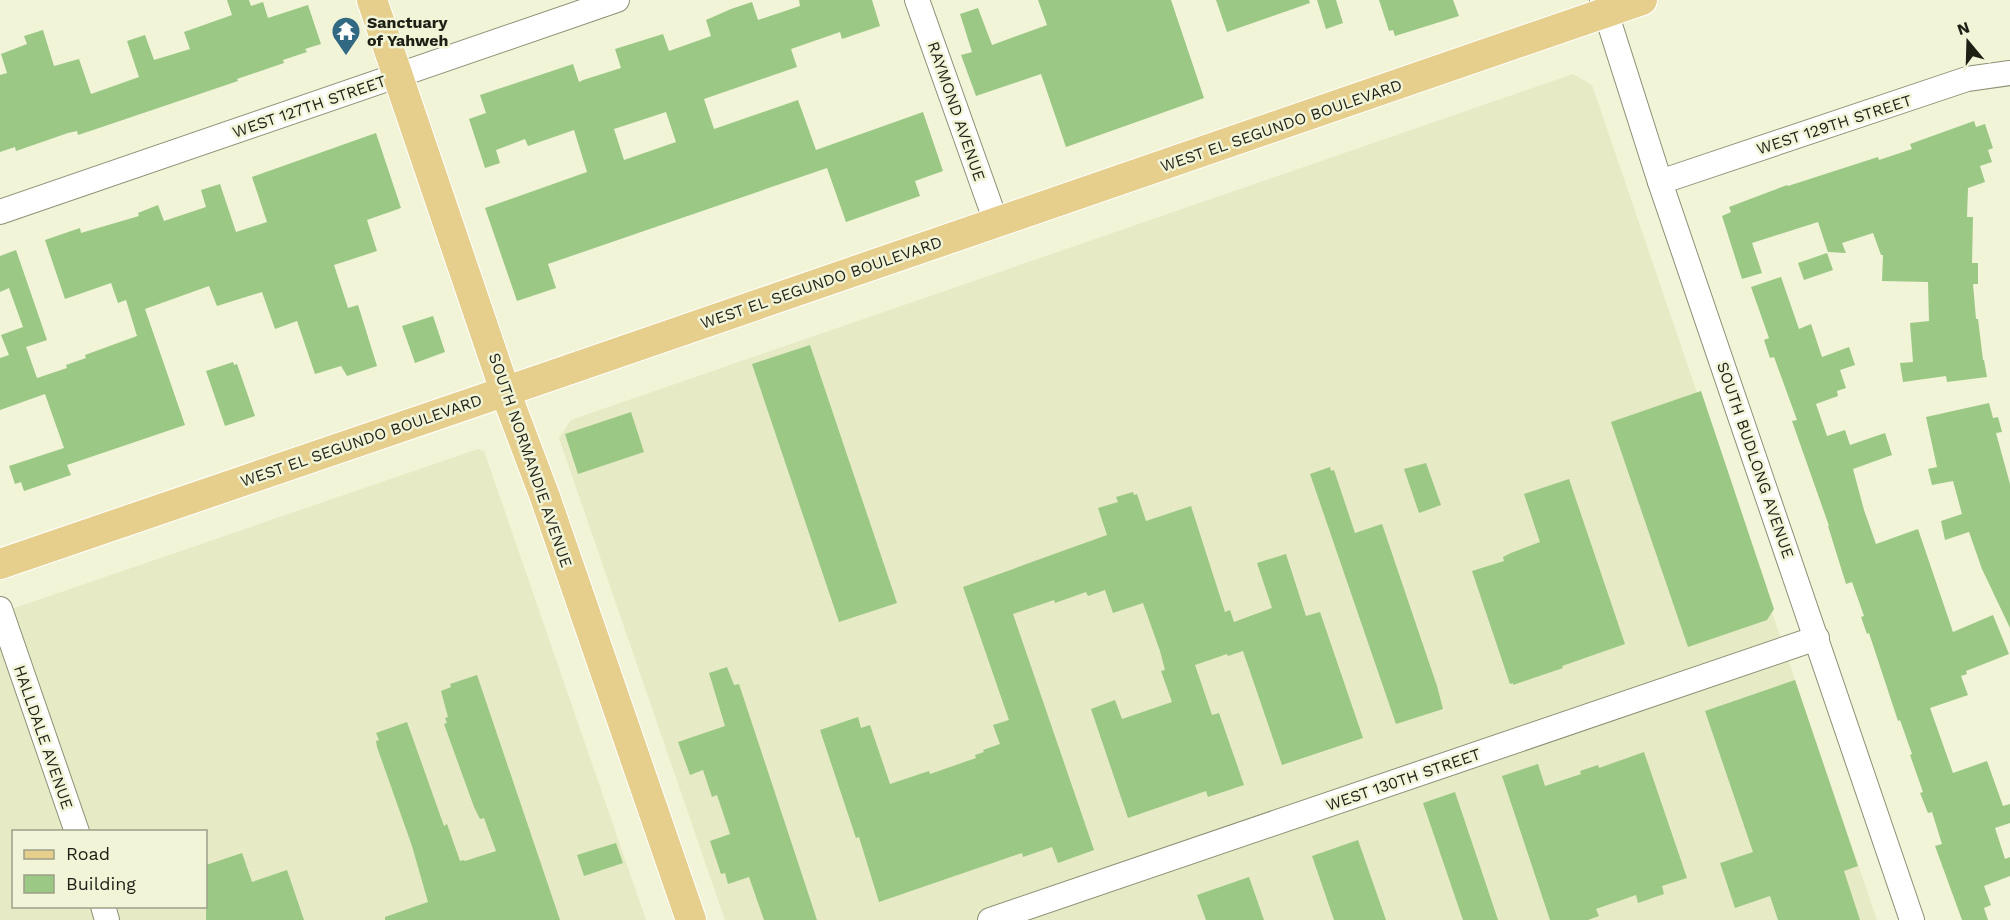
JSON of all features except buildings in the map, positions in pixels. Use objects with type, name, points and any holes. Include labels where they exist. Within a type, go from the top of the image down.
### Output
[{"type":"main road","name":"SOUTH NORMANDIE AVENUE","points":[[372,0],[505,391],[545,497],[691,920]]},
{"type":"main road","name":"WEST EL SEGUNDO BOULEVARD","points":[[0,564],[996,222],[1604,6],[1642,0]]},
{"type":"street","name":"WEST 127TH STREET","points":[[0,212],[617,0]]},
{"type":"street","name":"RAYMOND AVENUE","points":[[917,0],[996,222]]},
{"type":"street","name":"SOUTH BUDLONG AVENUE","points":[[1604,6],[1660,182],[1912,920]]},
{"type":"street","name":"WEST 129TH STREET","points":[[1660,182],[1966,79],[2010,73]]},
{"type":"street","name":"HALLDALE AVENUE","points":[[0,609],[77,830]]},
{"type":"street","name":"WEST 130TH STREET","points":[[990,920],[1817,638]]},
{"type":"shaded area","points":[[1573,74],[1592,85],[1877,920],[725,920],[559,438],[571,420]]},
{"type":"shaded area","points":[[478,449],[484,451],[646,920],[0,920],[0,613]]},
{"type":"place","name":"Sanctuary of Yahweh","points":[[346,56]]}]
